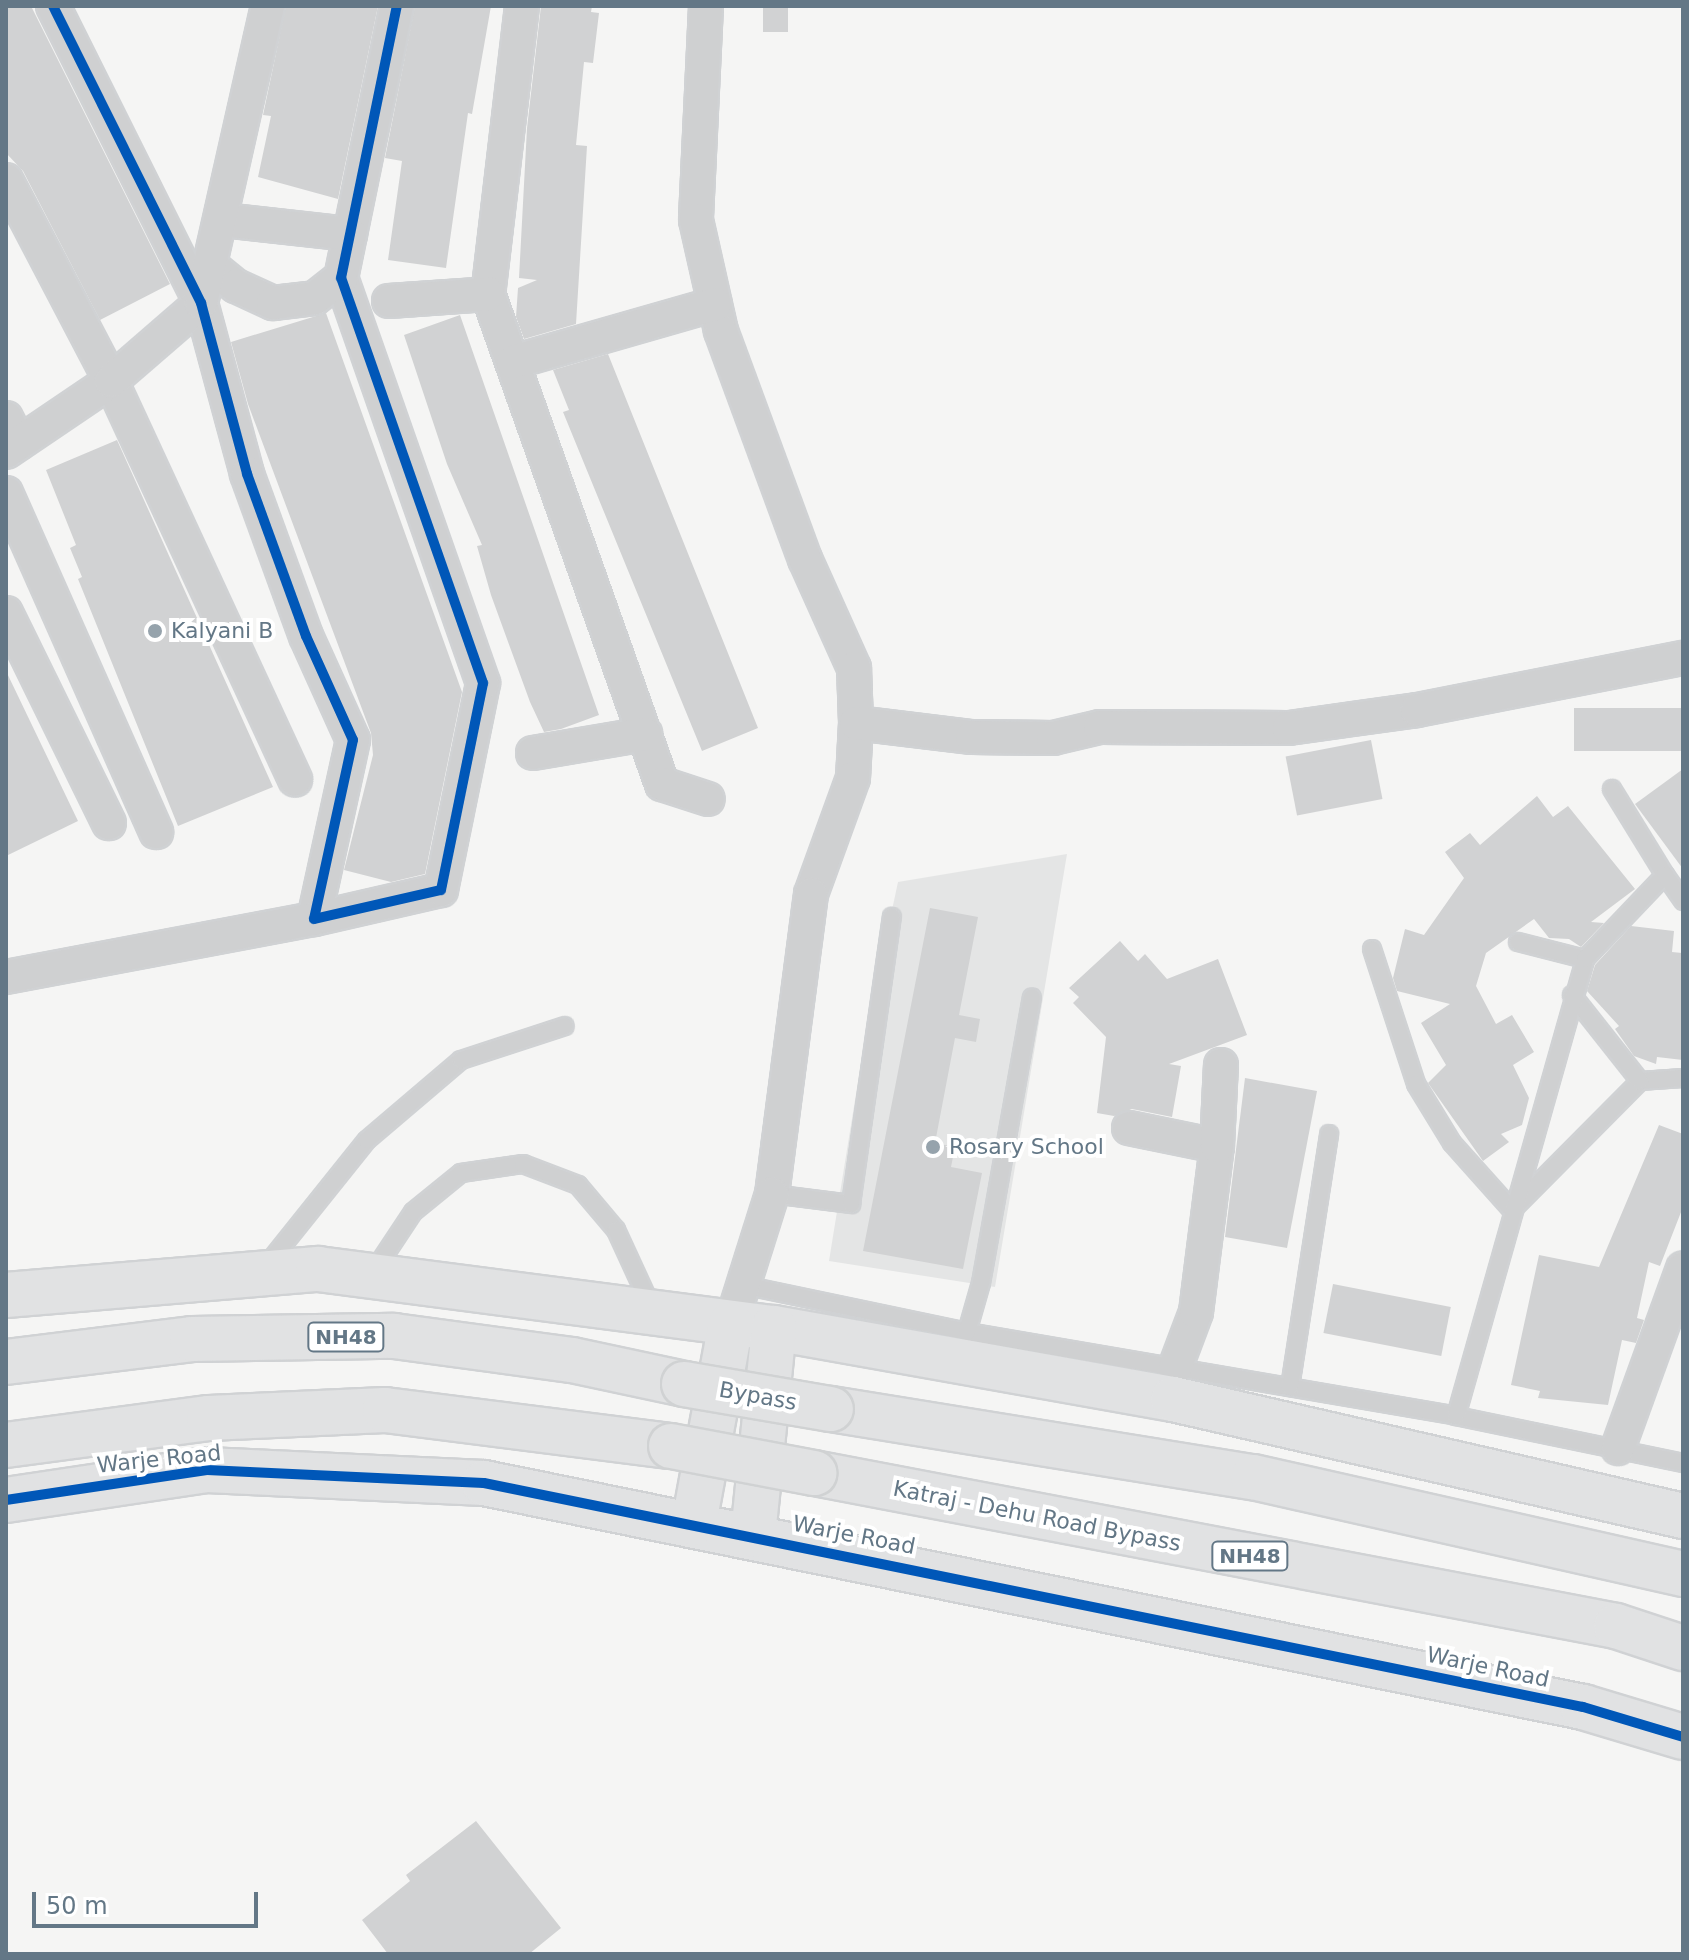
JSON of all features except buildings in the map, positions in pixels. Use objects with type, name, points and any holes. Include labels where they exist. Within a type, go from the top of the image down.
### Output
[{"type":"main road","points":[[6,1295],[318,1269],[655,1315],[737,1304],[774,1328],[1173,1399],[1683,1516]]},
{"type":"main road","points":[[694,1523],[737,1304]]},
{"type":"main road","points":[[753,1535],[774,1328]]},
{"type":"main road","name":"Bypass","points":[[6,1362],[192,1339],[394,1336],[572,1360],[684,1384],[1253,1477],[1683,1574]]},
{"type":"main road","name":"Katraj - Dehu Road Bypass","points":[[6,1445],[209,1418],[385,1410],[671,1446],[1616,1626],[1683,1648]]},
{"type":"main road","name":"Warje Road","points":[[6,1500],[207,1470],[484,1483],[753,1535],[1568,1704],[1683,1737]]},
{"type":"street","points":[[53,6],[201,303],[247,474],[306,636],[353,740],[314,919]]},
{"type":"street","points":[[10,438],[111,381],[201,303],[223,220],[268,6]]},
{"type":"street","points":[[6,977],[314,919],[441,890],[483,683],[341,278],[397,6]]},
{"type":"street","points":[[522,6],[488,294],[662,784],[708,799]]},
{"type":"street","points":[[706,6],[696,220],[715,304],[805,559],[854,668],[856,723],[853,778],[811,894],[772,1194],[737,1304]]},
{"type":"street","points":[[6,180],[111,381],[295,780]]},
{"type":"street","points":[[223,220],[350,234]]},
{"type":"street","points":[[211,266],[236,286],[273,303],[315,298],[341,278]]},
{"type":"street","points":[[389,301],[488,294]]},
{"type":"street","points":[[513,362],[715,304]]},
{"type":"street","points":[[6,493],[156,832]]},
{"type":"street","points":[[6,613],[109,823]]},
{"type":"street","points":[[856,723],[986,737],[1053,738],[1100,727],[1289,728],[1417,710],[1683,658]]},
{"type":"street","points":[[533,753],[645,734]]},
{"type":"street","points":[[1175,1368],[1196,1312],[1217,1146],[1221,1065]]},
{"type":"street","points":[[1129,1128],[1217,1146]]},
{"type":"street","points":[[1618,1448],[1683,1268]]},
{"type":"lane","points":[[1612,789],[1683,901]]},
{"type":"lane","points":[[1456,1416],[1572,995],[1585,959],[1665,875]]},
{"type":"lane","points":[[772,1194],[851,1204],[892,917]]},
{"type":"lane","points":[[1518,942],[1585,959]]},
{"type":"lane","points":[[1372,949],[1416,1084],[1452,1143],[1512,1210]]},
{"type":"lane","points":[[1572,995],[1640,1081]]},
{"type":"lane","points":[[967,1332],[981,1283],[1032,998]]},
{"type":"lane","points":[[262,1272],[367,1140],[461,1060],[565,1026]]},
{"type":"lane","points":[[1512,1210],[1640,1081],[1683,1078]]},
{"type":"lane","points":[[1290,1387],[1329,1134]]},
{"type":"lane","points":[[370,1276],[413,1212],[461,1173],[523,1164],[578,1185],[616,1230],[655,1315]]},
{"type":"lane","points":[[737,1304],[967,1332],[1456,1416],[1683,1463]]},
{"type":"shaded area","name":"Rosary School","points":[[1067,854],[995,1287],[829,1261],[866,1032],[898,882]]},
{"type":"cycle path","points":[[53,6],[201,303],[247,474],[306,636],[353,740],[314,919],[441,890],[483,683],[341,278],[397,6]]},
{"type":"cycle path","points":[[6,1500],[207,1470],[484,1483],[1583,1707],[1683,1737]]},
{"type":"place","name":"Kalyani B","points":[[155,631]]},
{"type":"place","name":"Rosary School","points":[[933,1147]]}]
